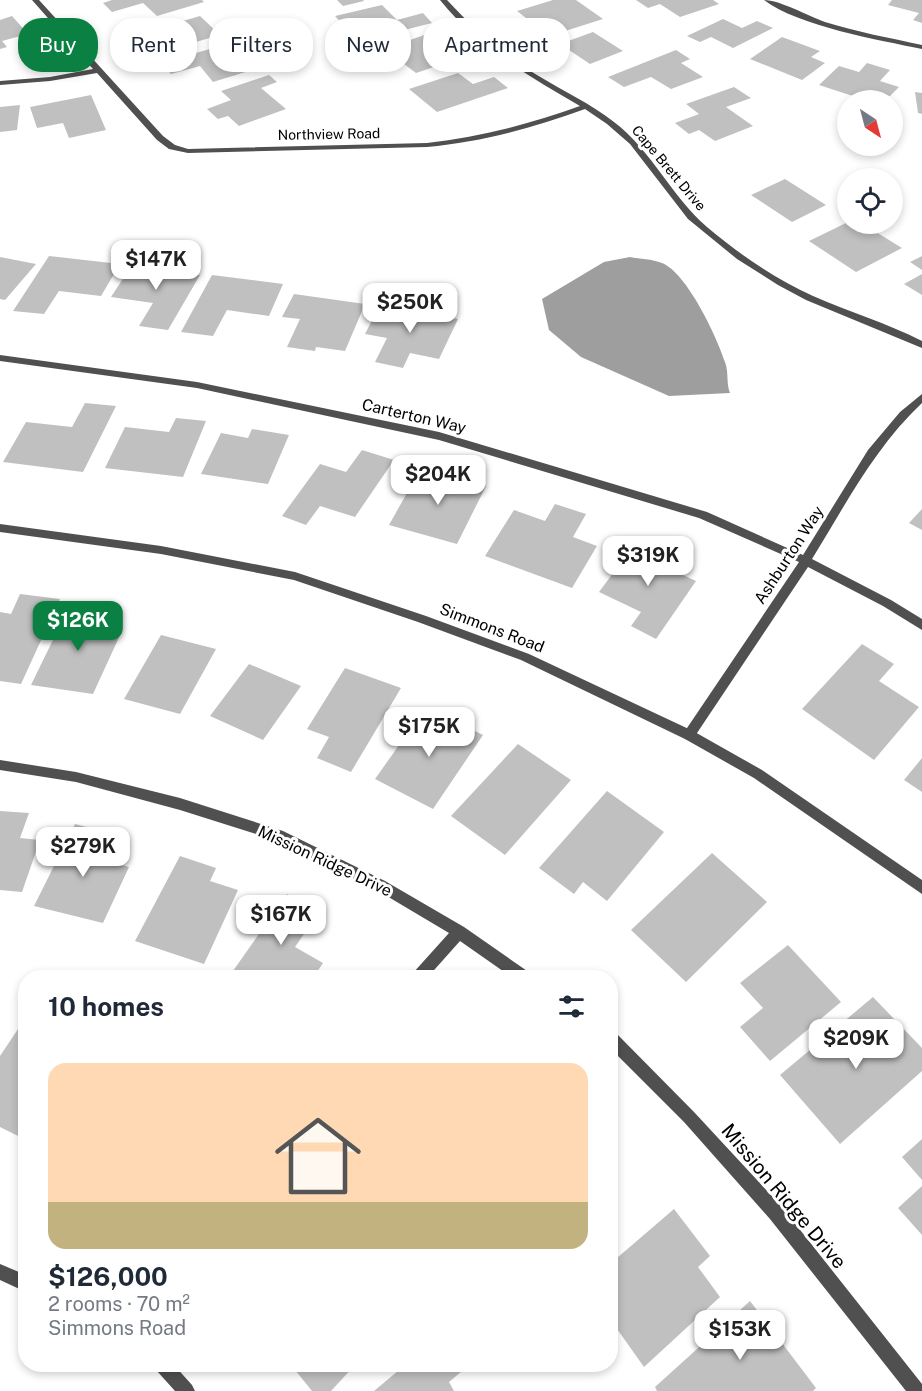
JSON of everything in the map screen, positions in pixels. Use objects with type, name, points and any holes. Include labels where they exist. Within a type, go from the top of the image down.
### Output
[{"type":"street","name":"Northview Road","points":[[35,0],[160,138],[172,147],[188,151],[464,142],[510,132],[587,106]]},
{"type":"street","name":"Cape Brett Drive","points":[[443,0],[487,42],[525,71],[587,106],[622,132],[646,158],[663,184],[701,227],[751,266],[807,297],[922,345]]},
{"type":"street","points":[[767,0],[832,27],[922,47]]},
{"type":"street","points":[[0,83],[50,79],[100,70]]},
{"type":"street","name":"Carterton Way","points":[[0,358],[196,385],[439,436],[514,457],[703,515],[806,561],[887,603],[922,625]]},
{"type":"street","name":"Ashburton Way","points":[[688,735],[806,561],[868,460],[910,408],[922,397]]},
{"type":"street","name":"Simmons Road","points":[[0,528],[161,550],[295,576],[525,657],[688,735],[758,774],[922,888]]},
{"type":"street","name":"Mission Ridge Drive","points":[[0,765],[76,777],[180,804],[278,835],[380,885],[459,932],[514,970]]},
{"type":"street","points":[[425,970],[459,932]]},
{"type":"street","name":"Mission Ridge Drive","points":[[618,1045],[689,1117],[776,1213],[917,1391]]},
{"type":"street","points":[[0,1272],[18,1280]]},
{"type":"street","points":[[169,1372],[186,1391]]},
{"type":"shaded area","points":[[630,257],[662,263],[672,269],[691,292],[721,351],[730,393],[669,396],[581,357],[549,330],[542,299],[604,262]]},
{"type":"building","points":[[112,0],[202,0],[204,2],[157,16],[143,3],[112,12],[103,3]]},
{"type":"building","points":[[337,0],[363,0],[364,1],[343,6]]},
{"type":"building","points":[[553,0],[576,0],[603,19],[570,29],[570,18],[526,18],[517,11]]},
{"type":"building","points":[[636,0],[713,0],[719,4],[680,17],[660,4],[648,8]]},
{"type":"building","points":[[892,0],[922,0],[922,23],[913,20],[919,13],[888,5]]},
{"type":"building","points":[[382,5],[395,18],[337,18],[335,16]]},
{"type":"building","points":[[423,13],[428,18],[423,18],[423,25],[411,28],[411,18],[404,18]]},
{"type":"building","points":[[12,16],[18,23],[18,37],[2,41],[7,47],[0,49],[0,20]]},
{"type":"building","points":[[200,16],[209,25],[209,38],[197,42],[197,18],[193,18]]},
{"type":"building","points":[[723,19],[742,28],[757,21],[773,28],[733,48],[711,37],[700,42],[687,36]]},
{"type":"building","points":[[593,32],[623,51],[590,64],[570,51],[570,40]]},
{"type":"building","points":[[423,35],[423,71],[416,73],[411,69],[411,40]]},
{"type":"building","points":[[782,37],[820,51],[811,57],[825,63],[802,80],[750,59]]},
{"type":"building","points":[[209,49],[209,72],[246,72],[213,82],[200,66],[197,67],[197,53]]},
{"type":"building","points":[[676,50],[690,59],[681,63],[703,77],[671,89],[651,77],[624,87],[608,77]]},
{"type":"building","points":[[867,63],[890,70],[880,81],[899,87],[896,90],[837,91],[819,85],[839,66],[859,72]]},
{"type":"building","points":[[458,73],[473,84],[494,77],[508,88],[437,112],[409,89]]},
{"type":"building","points":[[269,75],[277,82],[261,88],[286,109],[239,126],[228,116],[218,119],[207,109],[231,100],[221,91]]},
{"type":"building","points":[[734,87],[751,98],[726,107],[753,126],[715,141],[699,130],[689,134],[675,123],[699,114],[686,104]]},
{"type":"building","points":[[915,92],[922,93],[922,114],[918,113]]},
{"type":"building","points":[[91,95],[106,130],[69,138],[63,123],[37,128],[30,107]]},
{"type":"building","points":[[20,105],[17,130],[0,132],[0,107]]},
{"type":"building","points":[[785,179],[826,205],[792,222],[751,195]]},
{"type":"building","points":[[837,227],[837,234],[879,234],[902,248],[856,272],[809,241]]},
{"type":"building","points":[[49,256],[120,264],[101,296],[59,291],[44,314],[13,311]]},
{"type":"building","points":[[922,256],[922,270],[910,262]]},
{"type":"building","points":[[0,257],[36,264],[5,300],[0,299]]},
{"type":"building","points":[[137,257],[167,261],[161,269],[200,275],[168,330],[139,326],[153,303],[111,297]]},
{"type":"building","points":[[922,274],[922,295],[904,284]]},
{"type":"building","points":[[212,275],[283,284],[269,316],[227,310],[213,336],[181,332]]},
{"type":"building","points":[[294,294],[365,304],[345,351],[316,347],[315,351],[287,347],[300,319],[282,317]]},
{"type":"building","points":[[380,305],[458,319],[439,359],[410,353],[403,368],[375,362],[387,338],[365,334]]},
{"type":"building","points":[[85,403],[116,406],[83,472],[3,462],[26,422],[72,427]]},
{"type":"building","points":[[176,418],[206,421],[183,477],[105,468],[125,427],[169,432]]},
{"type":"building","points":[[252,429],[289,435],[268,484],[201,474],[221,433],[248,438]]},
{"type":"building","points":[[362,450],[394,460],[355,517],[320,506],[306,525],[282,516],[320,464],[346,472]]},
{"type":"building","points":[[421,468],[486,486],[457,544],[389,525]]},
{"type":"building","points":[[555,504],[586,514],[573,537],[597,546],[572,588],[485,556],[514,510],[545,521]]},
{"type":"building","points":[[922,509],[922,530],[909,523]]},
{"type":"building","points":[[640,537],[665,549],[655,562],[696,581],[656,639],[631,626],[641,612],[599,592]]},
{"type":"building","points":[[20,594],[60,599],[21,684],[0,681],[0,612],[11,614]]},
{"type":"building","points":[[70,605],[112,612],[104,631],[121,633],[93,694],[31,685]]},
{"type":"building","points":[[161,635],[216,649],[180,714],[124,699]]},
{"type":"building","points":[[862,644],[894,664],[879,681],[919,707],[874,760],[802,709]]},
{"type":"building","points":[[249,664],[301,686],[263,740],[210,716]]},
{"type":"building","points":[[345,668],[401,688],[351,772],[317,758],[329,737],[307,729]]},
{"type":"building","points":[[426,707],[483,735],[433,809],[375,779]]},
{"type":"building","points":[[518,744],[571,780],[505,855],[451,816]]},
{"type":"building","points":[[922,758],[922,792],[904,780]]},
{"type":"building","points":[[607,791],[664,832],[607,901],[583,882],[574,894],[539,868]]},
{"type":"building","points":[[0,811],[29,813],[20,838],[40,840],[22,892],[0,890]]},
{"type":"building","points":[[75,824],[110,833],[98,859],[129,867],[103,923],[34,906]]},
{"type":"building","points":[[712,853],[767,902],[686,982],[631,930]]},
{"type":"building","points":[[180,856],[216,868],[210,881],[238,890],[204,964],[135,941]]},
{"type":"building","points":[[287,894],[319,912],[295,947],[323,963],[318,970],[234,970]]},
{"type":"building","points":[[788,945],[841,1002],[770,1061],[740,1027],[763,1008],[740,983]]},
{"type":"building","points":[[873,997],[922,1048],[922,1071],[840,1144],[780,1075]]},
{"type":"building","points":[[18,1029],[18,1136],[0,1127],[0,1056]]},
{"type":"building","points":[[922,1139],[922,1180],[902,1157]]},
{"type":"building","points":[[922,1186],[922,1235],[898,1208]]},
{"type":"building","points":[[674,1209],[710,1256],[698,1267],[720,1297],[644,1367],[618,1330],[618,1257]]},
{"type":"building","points":[[750,1301],[816,1388],[813,1391],[657,1391],[655,1387]]},
{"type":"building","points":[[297,1372],[349,1372],[331,1391],[312,1391]]},
{"type":"building","points":[[397,1372],[461,1372],[449,1382],[454,1391],[374,1391]]}]
